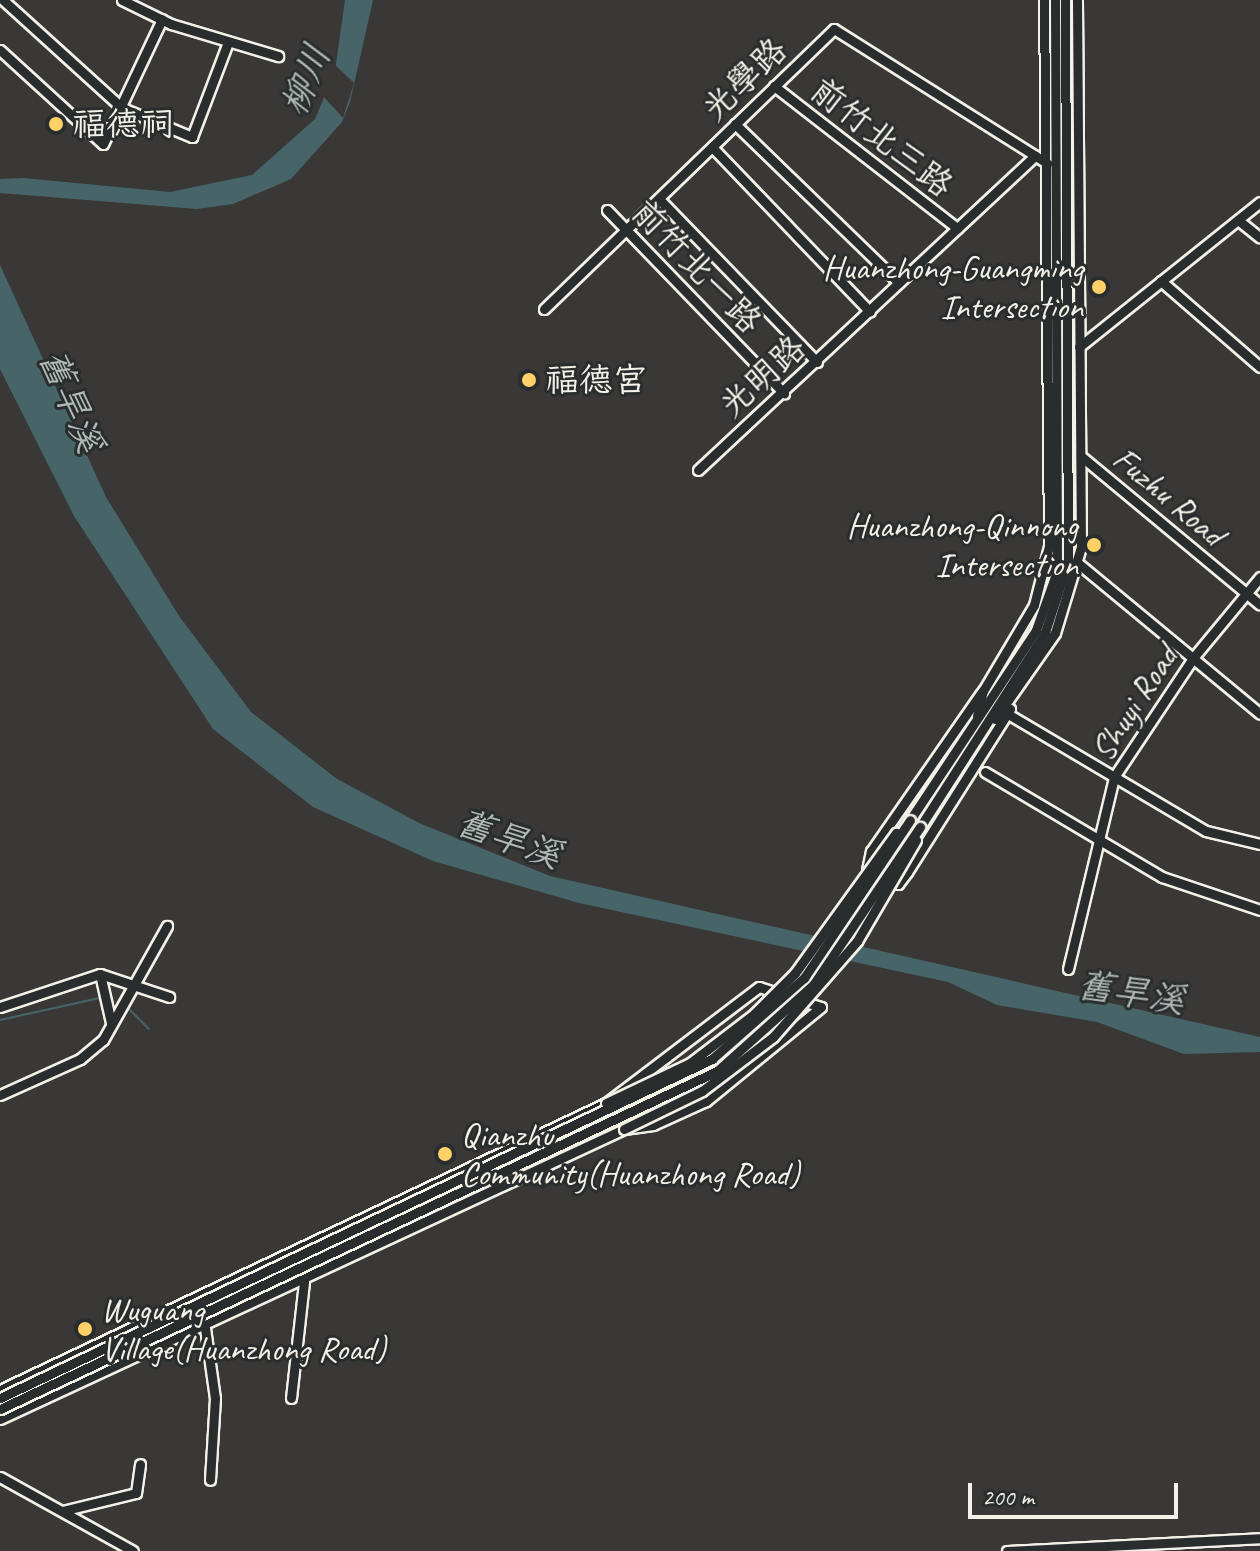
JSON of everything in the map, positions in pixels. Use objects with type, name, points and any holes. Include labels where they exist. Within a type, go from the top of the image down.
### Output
[{"type":"street","points":[[3,0],[122,108],[192,137],[228,42]]},
{"type":"street","points":[[122,0],[162,19],[278,56]]},
{"type":"street","points":[[1044,0],[1049,250],[1049,546],[1025,626],[983,691],[951,728],[871,851],[867,870],[898,884],[1008,714],[1079,564],[1082,345],[1077,0]]},
{"type":"street","points":[[0,1398],[712,1059],[804,978],[965,737],[1045,632],[1061,535],[1055,0]]},
{"type":"street","points":[[0,1409],[717,1071],[813,985],[984,730],[1045,632],[1068,562],[1071,291],[1065,0]]},
{"type":"street","points":[[0,50],[98,144],[122,108],[162,19]]},
{"type":"street","name":"光學路","points":[[544,309],[774,86],[839,30],[1047,163]]},
{"type":"street","name":"前竹北三路","points":[[774,86],[957,228]]},
{"type":"street","points":[[735,124],[899,283]]},
{"type":"street","points":[[712,147],[870,312]]},
{"type":"street","name":"光明路","points":[[698,470],[1035,156]]},
{"type":"street","points":[[659,199],[817,362]]},
{"type":"street","points":[[1049,372],[1260,202]]},
{"type":"street","name":"前竹北一路","points":[[607,210],[784,393]]},
{"type":"street","points":[[1238,220],[1260,238]]},
{"type":"street","points":[[1049,250],[1059,234]]},
{"type":"street","points":[[1161,281],[1260,367]]},
{"type":"street","name":"Fuzhu Road","points":[[1082,457],[1260,605]]},
{"type":"street","points":[[1079,564],[1260,714]]},
{"type":"street","name":"Shuyi Road","points":[[1068,969],[1114,777],[1193,658],[1260,577]]},
{"type":"street","points":[[975,723],[983,691]]},
{"type":"street","points":[[984,730],[1013,703]]},
{"type":"street","points":[[1008,714],[1206,831],[1260,844]]},
{"type":"street","points":[[985,772],[1098,840],[1196,893],[1260,910]]},
{"type":"street","points":[[0,1390],[690,1063],[754,1014],[795,973],[910,820]]},
{"type":"street","points":[[0,1419],[82,1386],[304,1282],[624,1129],[714,1082],[820,991],[910,855],[920,827]]},
{"type":"street","points":[[0,1095],[80,1059],[111,1023],[131,983],[167,926]]},
{"type":"street","points":[[101,977],[111,1023]]},
{"type":"street","points":[[0,1007],[101,977],[131,983],[169,997]]},
{"type":"street","points":[[606,1103],[624,1083],[698,1041],[759,987],[821,1007],[706,1101],[653,1125],[624,1129]]},
{"type":"street","points":[[291,1398],[304,1282]]},
{"type":"street","points":[[205,1328],[215,1398],[210,1480]]},
{"type":"street","points":[[66,1357],[82,1386]]},
{"type":"street","points":[[51,1365],[65,1375],[68,1392]]},
{"type":"street","points":[[0,1431],[11,1414]]},
{"type":"street","points":[[62,1511],[136,1493],[140,1464]]},
{"type":"street","points":[[0,1477],[133,1551]]},
{"type":"street","points":[[1007,1551],[1260,1538]]},
{"type":"water","name":"柳川","points":[[345,0],[373,0],[350,102],[342,122],[291,179],[233,204],[197,209],[0,193],[0,179],[23,178],[170,192],[252,175],[315,119],[335,71]]},
{"type":"water","name":"舊旱溪","points":[[0,265],[106,497],[179,616],[251,712],[337,779],[419,823],[550,876],[1260,1037],[1260,1052],[1184,1054],[1097,1022],[997,1005],[948,982],[579,903],[433,861],[313,807],[213,729],[74,516],[0,369]]},
{"type":"pier","points":[[333,63],[354,83],[343,118],[321,94]]},
{"type":"waterway","name":"舊旱溪","points":[[0,1020],[100,998]]},
{"type":"waterway","name":"舊旱溪","points":[[127,1007],[149,1029]]},
{"type":"place","name":"福德祠","points":[[56,124]]},
{"type":"place","name":"Huanzhong-Guangming Intersection","points":[[1099,287]]},
{"type":"place","name":"福德宮","points":[[529,380]]},
{"type":"place","name":"Huanzhong-Qinnong Intersection","points":[[1094,545]]},
{"type":"place","name":"Qianzhu Community(Huanzhong Road)","points":[[445,1154]]},
{"type":"place","name":"Wuguang Village(Huanzhong Road)","points":[[85,1329]]}]
